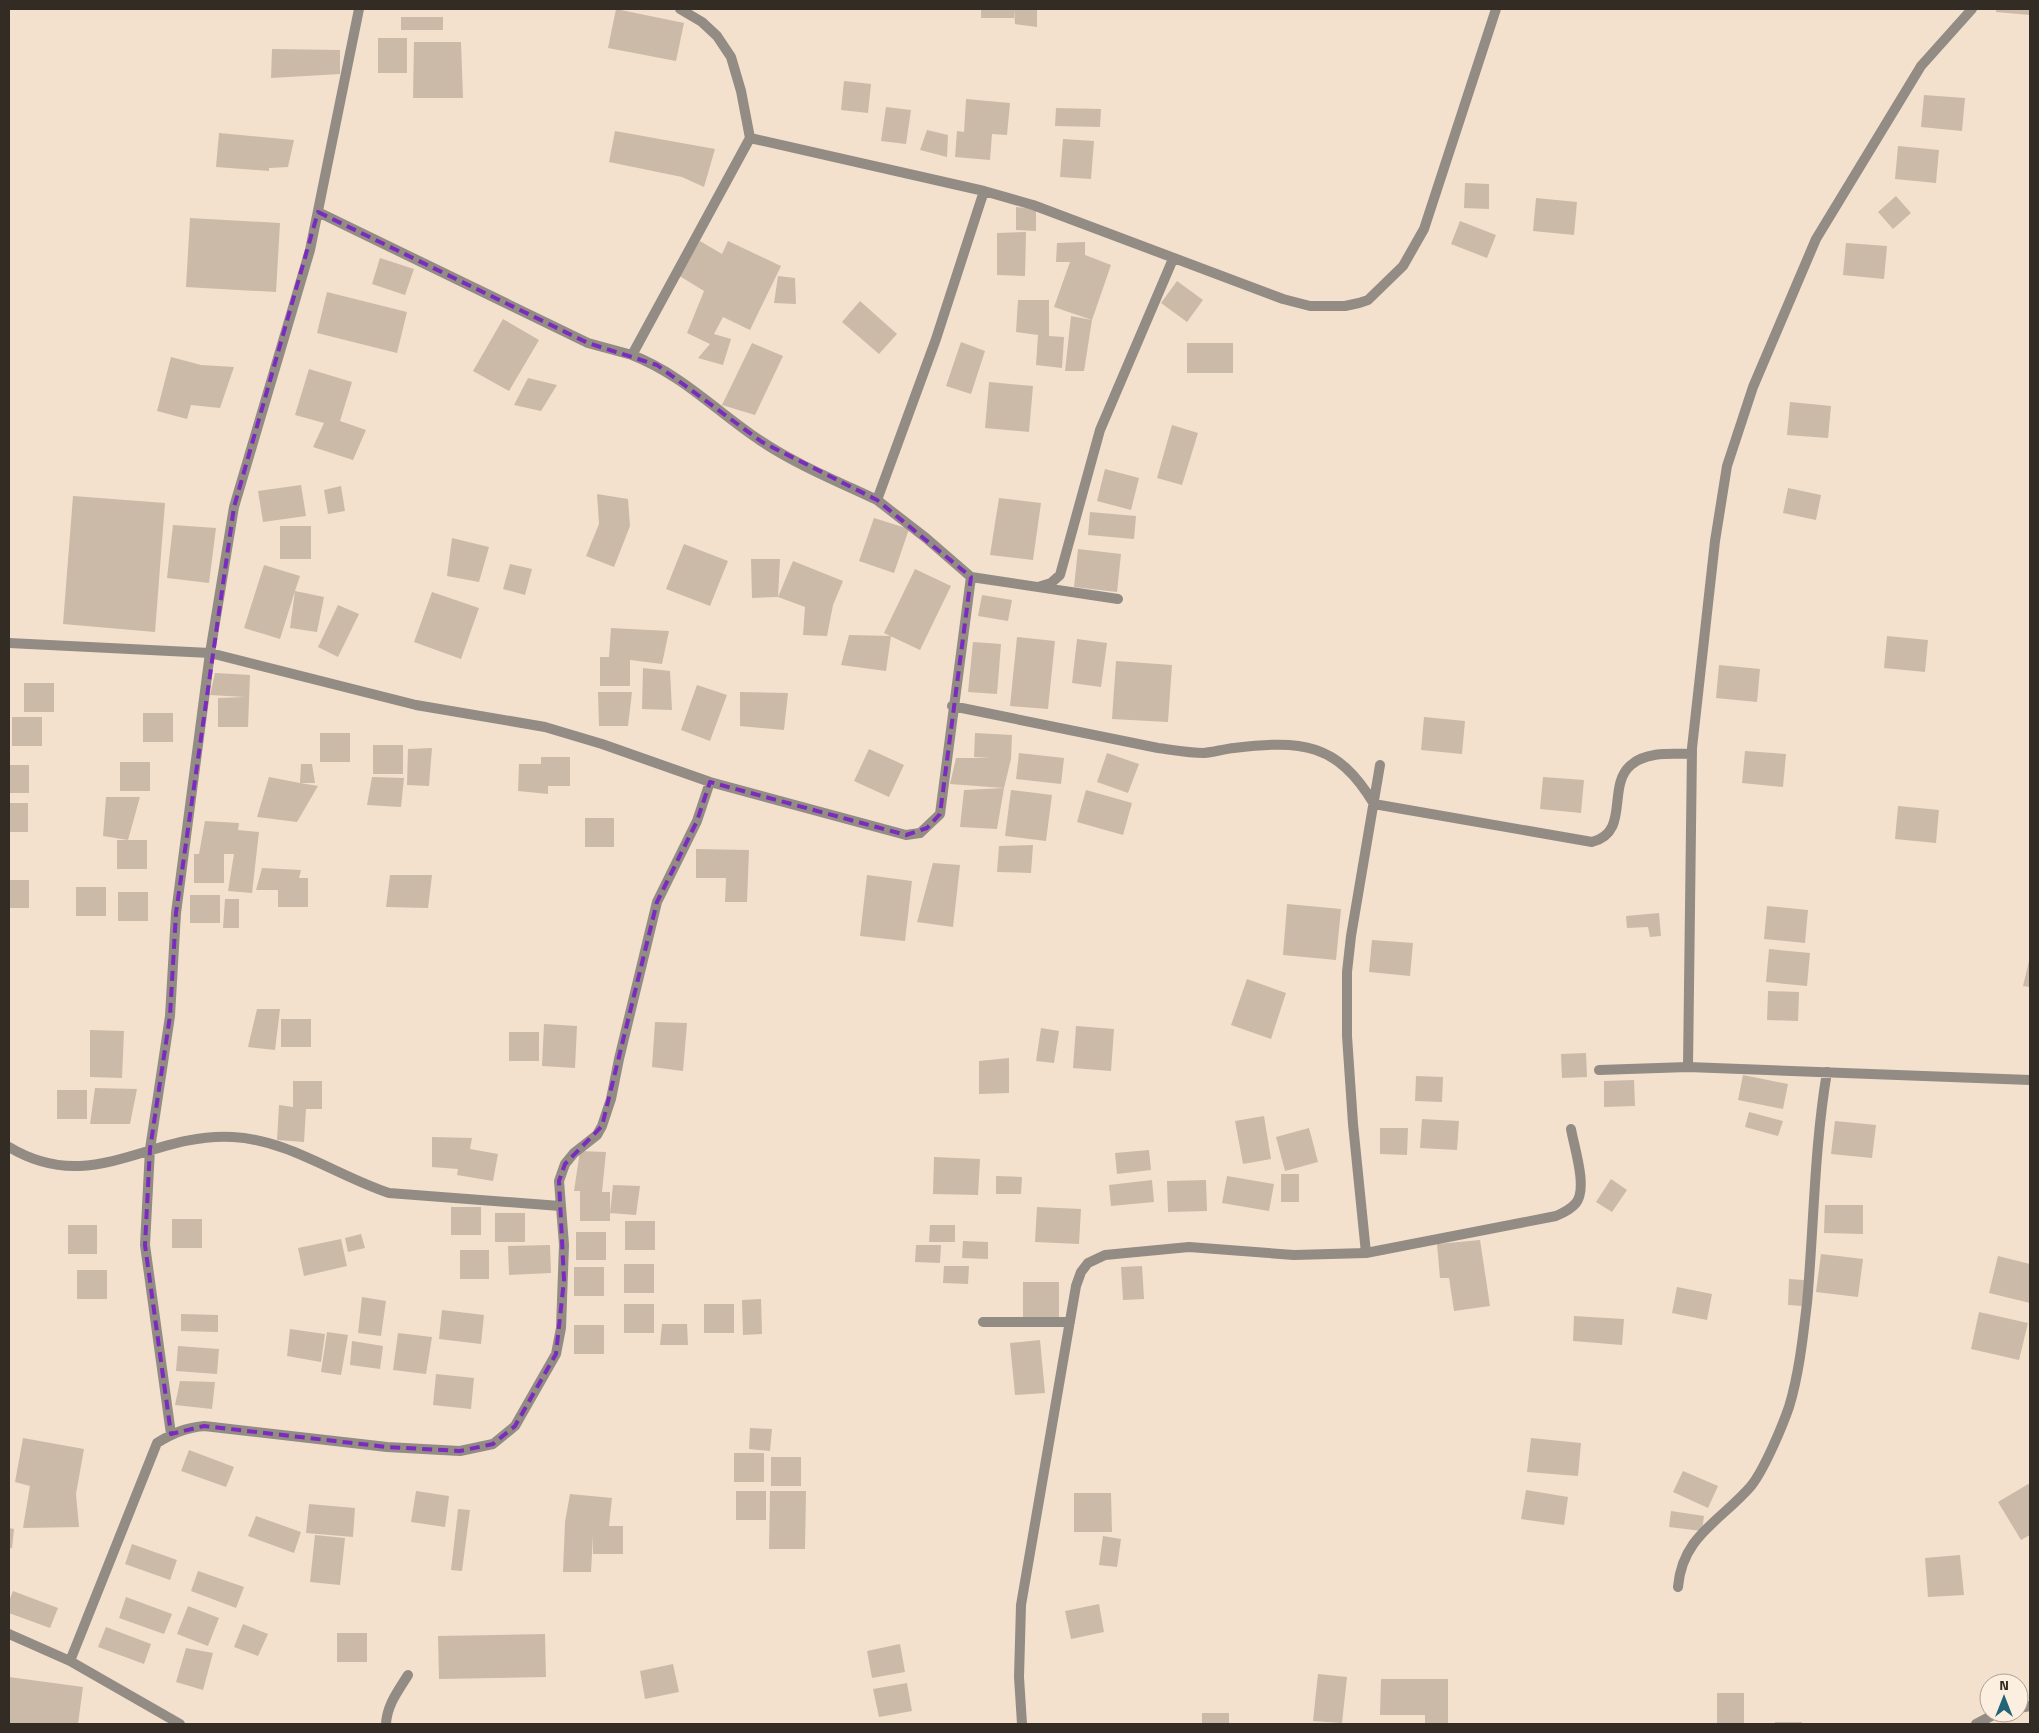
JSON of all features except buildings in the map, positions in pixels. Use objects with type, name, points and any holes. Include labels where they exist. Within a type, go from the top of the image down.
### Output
[{"type":"street","points":[[171,1434],[145,1245],[150,1149],[170,1016],[176,913],[210,653],[234,507],[310,250],[359,9]]},
{"type":"street","points":[[632,355],[750,138],[741,91],[731,57],[717,36],[702,22],[680,9]]},
{"type":"street","points":[[750,138],[984,191],[1034,205],[1282,299],[1310,306],[1345,306],[1368,300],[1403,266],[1424,229],[1496,9]]},
{"type":"street","points":[[1688,1067],[1692,754],[1715,541],[1727,466],[1753,387],[1816,239],[1921,66],[1972,9]]},
{"type":"street","points":[[877,500],[936,339],[984,191]]},
{"type":"street","points":[[318,212],[588,343],[632,355],[657,365],[681,380],[762,442],[877,500],[926,538],[971,577],[1118,599]]},
{"type":"street","points":[[1038,587],[1051,583],[1060,575],[1100,430],[1173,259]]},
{"type":"street","points":[[9,643],[210,653],[416,705],[545,727],[602,744],[710,782],[906,834],[920,833],[940,814],[952,706],[971,577]]},
{"type":"street","points":[[952,706],[1158,748],[1187,752],[1205,752],[1278,743],[1306,746],[1325,753],[1342,765],[1362,783],[1374,804]]},
{"type":"street","points":[[1374,804],[1592,842],[1602,839],[1607,835],[1615,823],[1620,788],[1624,774],[1631,764],[1657,754],[1692,754]]},
{"type":"street","points":[[1366,1253],[1346,1036],[1347,972],[1351,936],[1380,765]]},
{"type":"street","points":[[70,1661],[157,1443],[171,1434],[186,1428],[204,1426],[387,1447],[460,1451],[493,1444],[515,1426],[556,1354],[562,1328],[564,1280],[559,1181],[565,1164],[574,1153],[597,1135],[602,1126],[611,1099],[619,1058],[658,902],[697,821],[710,782]]},
{"type":"street","points":[[1599,1070],[1688,1067],[2030,1080]]},
{"type":"street","points":[[1678,1587],[1679,1571],[1688,1550],[1709,1525],[1752,1485],[1770,1452],[1789,1407],[1802,1341],[1810,1274],[1819,1121],[1827,1072]]},
{"type":"street","points":[[1022,1724],[1019,1677],[1021,1605],[1070,1322],[1081,1272],[1094,1258],[1105,1255],[1189,1247],[1294,1255],[1366,1253],[1540,1220],[1568,1210],[1581,1193],[1581,1182],[1571,1129]]},
{"type":"street","points":[[9,1147],[33,1160],[67,1167],[96,1166],[135,1156],[150,1149],[210,1137],[233,1137],[262,1141],[296,1152],[363,1185],[389,1193],[560,1206]]},
{"type":"street","points":[[983,1322],[1070,1322]]},
{"type":"street","points":[[9,1634],[70,1661],[180,1724]]},
{"type":"street","points":[[386,1724],[386,1714],[408,1675]]},
{"type":"highlighted area","points":[[318,212],[588,343],[657,365],[762,442],[877,500],[971,577],[940,814],[927,828],[906,835],[710,782],[697,821],[657,902],[602,1126],[565,1164],[559,1181],[564,1280],[556,1354],[515,1426],[493,1444],[460,1451],[387,1447],[204,1426],[171,1434],[145,1245],[150,1149],[170,1016],[176,913],[234,507]]}]
